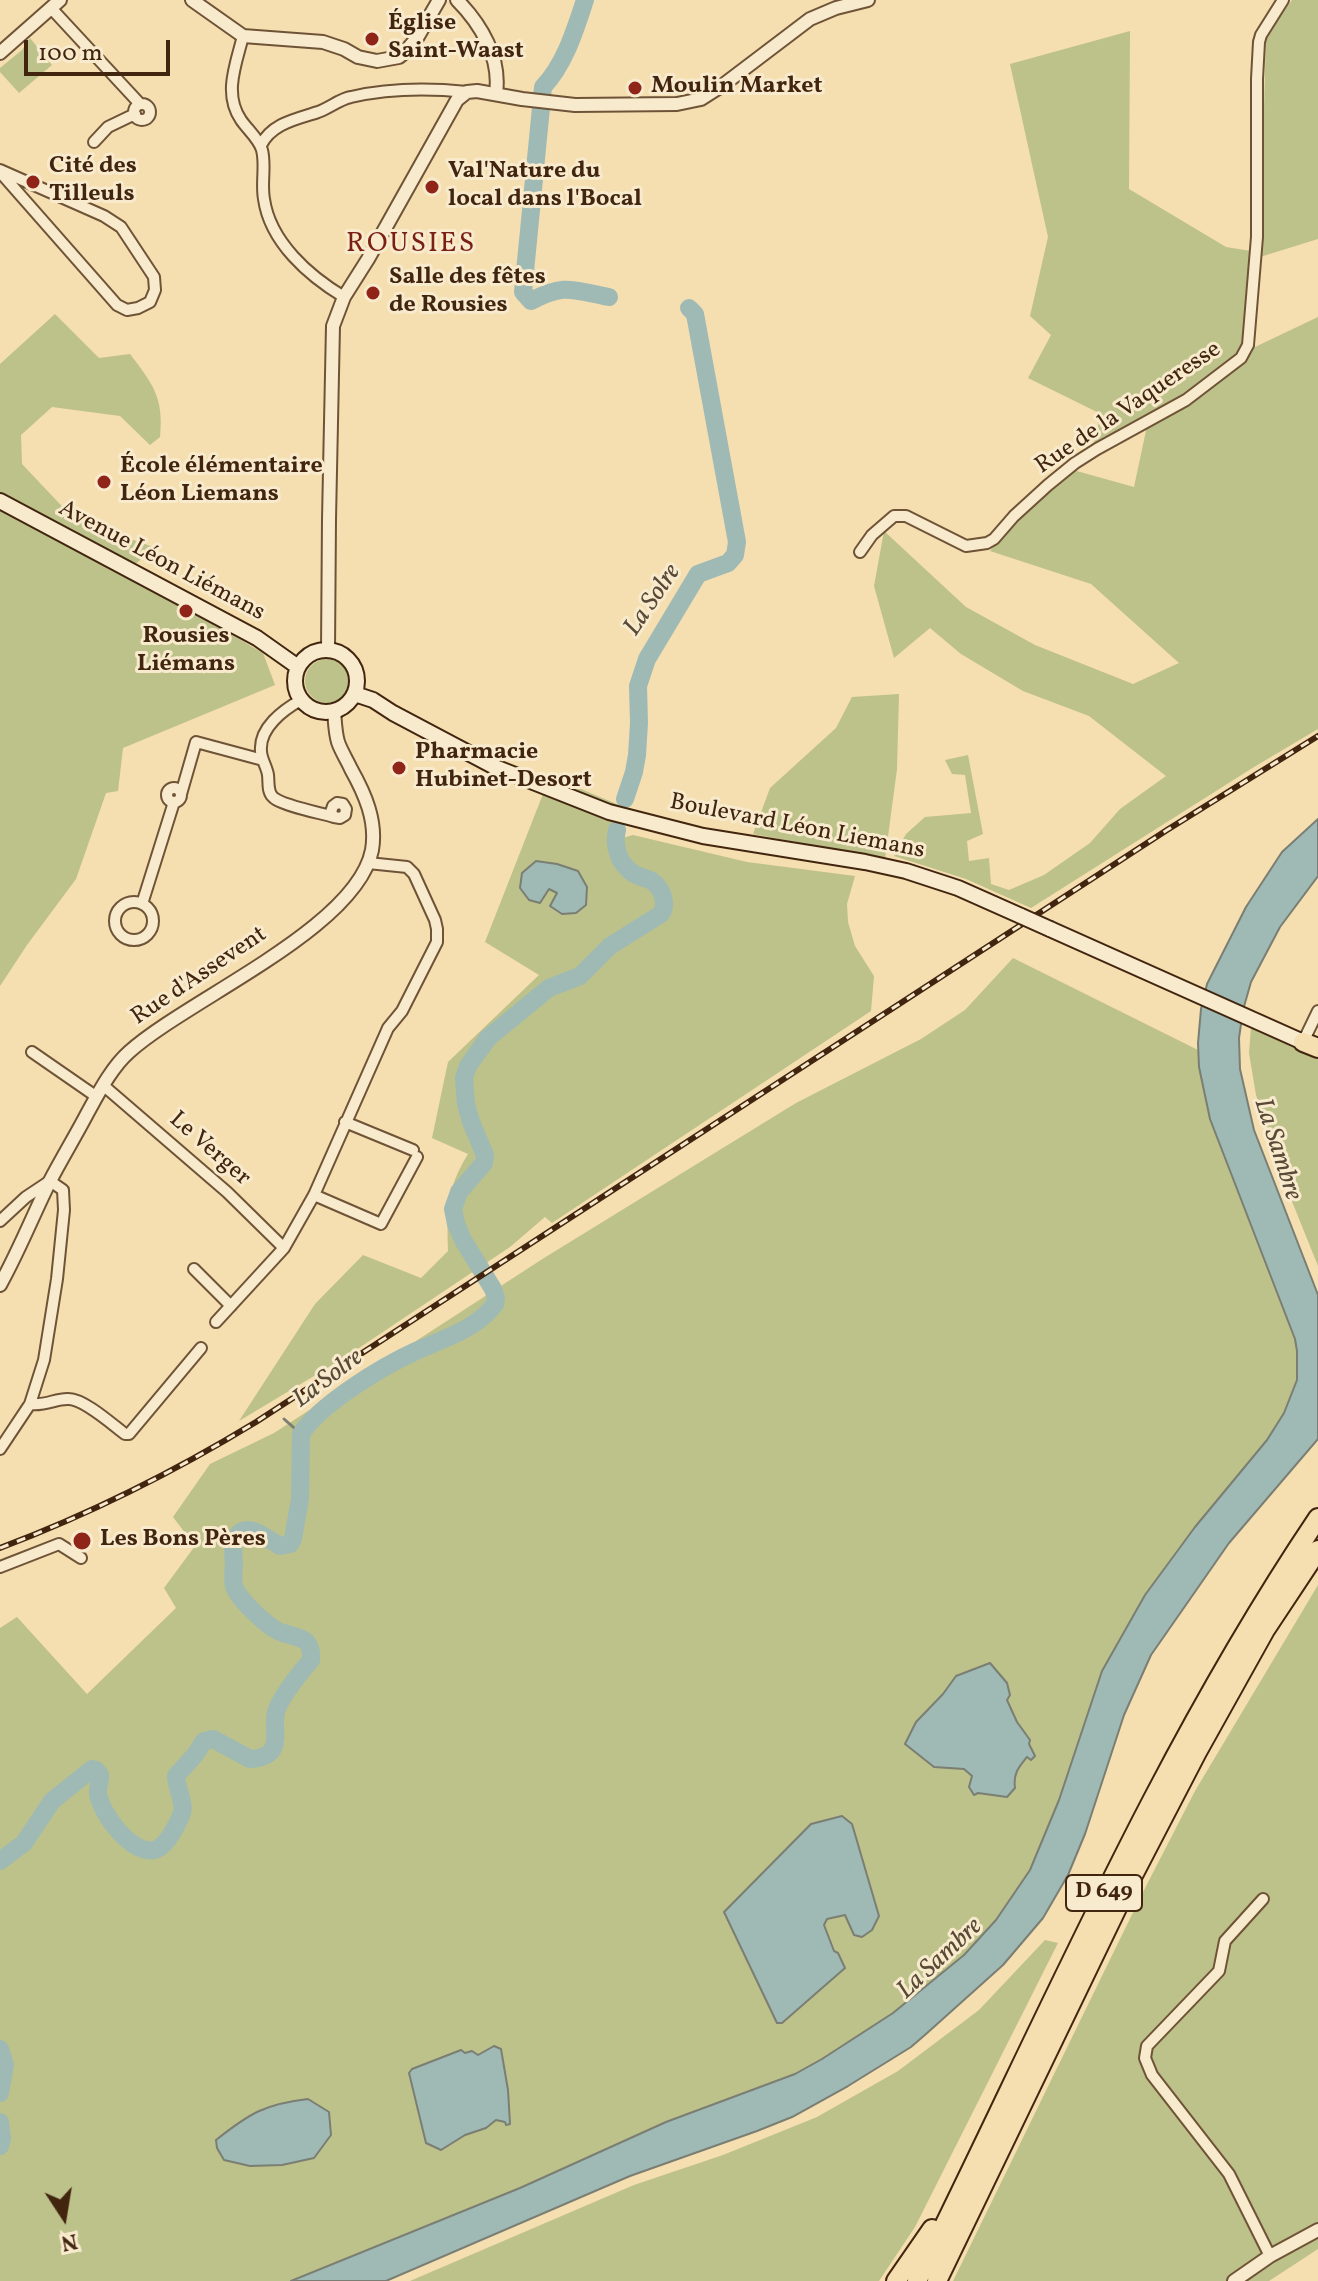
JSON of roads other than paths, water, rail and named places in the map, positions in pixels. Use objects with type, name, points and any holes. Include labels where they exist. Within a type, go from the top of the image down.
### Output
[{"type":"highway","name":"D 649","points":[[917,2281],[1127,1847],[1250,1623],[1318,1518]]},
{"type":"highway","name":"D 649","points":[[937,2281],[1129,1883],[1265,1630],[1318,1550]]},
{"type":"highway","points":[[896,2281],[971,2170]]},
{"type":"main road","name":"Avenue Léon Liémans","points":[[0,501],[257,638],[298,667]]},
{"type":"main road","points":[[328,650],[342,654],[354,666],[357,678],[355,694],[349,702],[334,711],[314,710],[301,700],[295,683],[298,667],[310,655],[328,650]]},
{"type":"main road","name":"Boulevard Léon Liemans","points":[[355,694],[373,700],[495,767],[609,812],[703,836],[889,867],[948,885],[1311,1045]]},
{"type":"street","points":[[198,2],[243,36],[323,42],[358,57],[385,61],[405,52],[439,0]]},
{"type":"street","points":[[457,0],[485,35],[496,70],[496,93]]},
{"type":"street","points":[[261,145],[268,135],[287,122],[321,111],[347,97],[398,89],[496,93],[575,105],[677,104],[701,99],[810,19],[868,0]]},
{"type":"street","name":"Rue de la Vaqueresse","points":[[860,552],[872,535],[894,516],[906,516],[966,546],[987,543],[1075,463],[1186,400],[1241,358],[1248,345],[1257,237],[1259,42],[1283,0]]},
{"type":"street","points":[[0,53],[55,4],[137,109],[108,127],[94,142]]},
{"type":"street","points":[[243,36],[230,90],[231,100],[240,119],[261,145],[263,198],[269,221],[314,277],[344,297]]},
{"type":"street","points":[[328,650],[333,326],[344,297],[457,100],[467,92]]},
{"type":"street","points":[[0,171],[104,216],[121,227],[154,277],[155,290],[150,302],[127,310],[117,305],[0,171]]},
{"type":"street","points":[[301,700],[284,709],[270,726],[260,748],[268,772],[270,792],[274,798],[334,817]]},
{"type":"street","name":"Rue d'Assevent","points":[[0,1285],[50,1181],[101,1091],[130,1051],[272,957],[351,893],[368,863],[373,831],[369,809],[338,743],[334,711]]},
{"type":"street","points":[[142,904],[196,742],[263,760]]},
{"type":"street","points":[[216,1322],[284,1248],[314,1195],[388,1028],[402,1011],[437,942],[435,920],[414,874],[407,867],[368,863]]},
{"type":"street","points":[[1311,1045],[1318,1011]]},
{"type":"street","name":"Le Verger","points":[[32,1052],[101,1091],[227,1192],[284,1248]]},
{"type":"street","points":[[314,1195],[381,1224],[415,1154],[345,1122]]},
{"type":"street","points":[[0,1221],[26,1197],[50,1181],[63,1190],[64,1210],[50,1328],[38,1384],[30,1404],[0,1449]]},
{"type":"street","points":[[194,1269],[231,1306]]},
{"type":"street","points":[[30,1404],[42,1405],[70,1398],[129,1434],[201,1348]]},
{"type":"street","points":[[0,1567],[59,1544],[81,1558]]},
{"type":"street","points":[[1263,1899],[1225,1941],[1219,1971],[1147,2046],[1145,2058],[1152,2075],[1229,2174],[1270,2256]]},
{"type":"street","points":[[1234,2281],[1270,2256],[1318,2230]]},
{"type":"water","points":[[1318,819],[1318,876],[1280,927],[1251,982],[1239,1038],[1240,1069],[1254,1130],[1318,1295],[1318,1439],[1229,1543],[1151,1655],[1124,1715],[1085,1834],[1068,1875],[1043,1918],[1003,1965],[911,2047],[792,2117],[630,2176],[386,2281],[291,2281],[520,2188],[666,2122],[795,2074],[893,2013],[964,1955],[996,1920],[1030,1870],[1059,1800],[1102,1671],[1145,1595],[1195,1527],[1267,1440],[1284,1413],[1297,1380],[1295,1339],[1210,1119],[1199,1067],[1198,1043],[1207,984],[1246,907],[1282,852]]},
{"type":"water","points":[[536,861],[578,871],[587,887],[586,905],[576,913],[562,914],[550,906],[557,893],[549,889],[540,903],[529,900],[520,888],[522,873]]},
{"type":"water","points":[[990,1663],[1007,1683],[1010,1695],[1007,1700],[1030,1740],[1035,1756],[1031,1760],[1027,1757],[1021,1765],[1015,1788],[1007,1797],[974,1795],[969,1787],[972,1776],[964,1769],[934,1767],[905,1744],[916,1722],[956,1676]]},
{"type":"water","points":[[842,1816],[852,1824],[879,1916],[872,1930],[862,1937],[854,1935],[845,1915],[827,1919],[824,1925],[834,1951],[845,1968],[782,2023],[777,2023],[724,1912],[811,1824]]},
{"type":"water","points":[[494,2046],[501,2049],[510,2124],[496,2120],[441,2150],[426,2143],[409,2073],[412,2069],[461,2050],[478,2055]]},
{"type":"water","points":[[308,2099],[329,2112],[331,2135],[314,2158],[282,2165],[250,2166],[224,2160],[216,2140],[228,2131],[269,2107]]},
{"type":"waterway","name":"La Solre","points":[[585,0],[563,57],[543,87],[523,292],[531,301],[561,290],[609,297]]},
{"type":"waterway","name":"La Solre","points":[[625,799],[637,755],[638,686],[647,659],[698,574],[728,563],[735,555],[737,542],[695,314],[689,308]]},
{"type":"waterway","name":"La Solre","points":[[0,1861],[24,1843],[52,1801],[92,1769],[100,1775],[100,1802],[111,1822],[138,1847],[157,1849],[168,1839],[182,1813],[176,1776],[204,1741],[213,1739],[250,1759],[262,1757],[274,1747],[277,1709],[311,1660],[311,1652],[306,1642],[273,1628],[241,1598],[234,1584],[234,1542],[238,1534],[249,1530],[280,1546],[290,1544],[300,1499],[301,1434],[310,1422],[370,1376],[469,1327],[495,1304],[493,1289],[463,1240],[453,1209],[459,1192],[484,1163],[485,1155],[466,1104],[464,1078],[468,1066],[488,1038],[549,988],[580,976],[610,946],[661,914],[664,901],[659,888],[652,881],[629,870],[618,855],[617,830]]},
{"type":"waterway","points":[[284,1419],[301,1434]]},
{"type":"waterway","name":"La Solre","points":[[0,2049],[5,2065],[0,2093]]},
{"type":"waterway","name":"La Solre","points":[[0,2122],[0,2146]]},
{"type":"railway","points":[[0,1548],[131,1491],[256,1422],[1167,830],[1318,736]]},
{"type":"place","name":"Église Saint-Waast","points":[[372,39]]},
{"type":"place","name":"Moulin Market","points":[[635,88]]},
{"type":"place","name":"Cité des Tilleuls","points":[[33,182]]},
{"type":"place","name":"Val'Nature du local dans l'Bocal","points":[[432,187]]},
{"type":"place","name":"Salle des fêtes de Rousies","points":[[373,293]]},
{"type":"place","name":"École élémentaire Léon Liemans","points":[[104,482]]},
{"type":"place","name":"Rousies Liémans","points":[[186,611]]},
{"type":"place","name":"Pharmacie Hubinet-Desort","points":[[399,768]]},
{"type":"place","name":"Les Bons Pères","points":[[82,1541]]},
{"type":"district","name":"ROUSIES","points":[[411,246]]},
{"type":"water label","name":"La Sambre","points":[[1276,1150]]},
{"type":"water label","name":"La Sambre","points":[[941,1960]]}]
